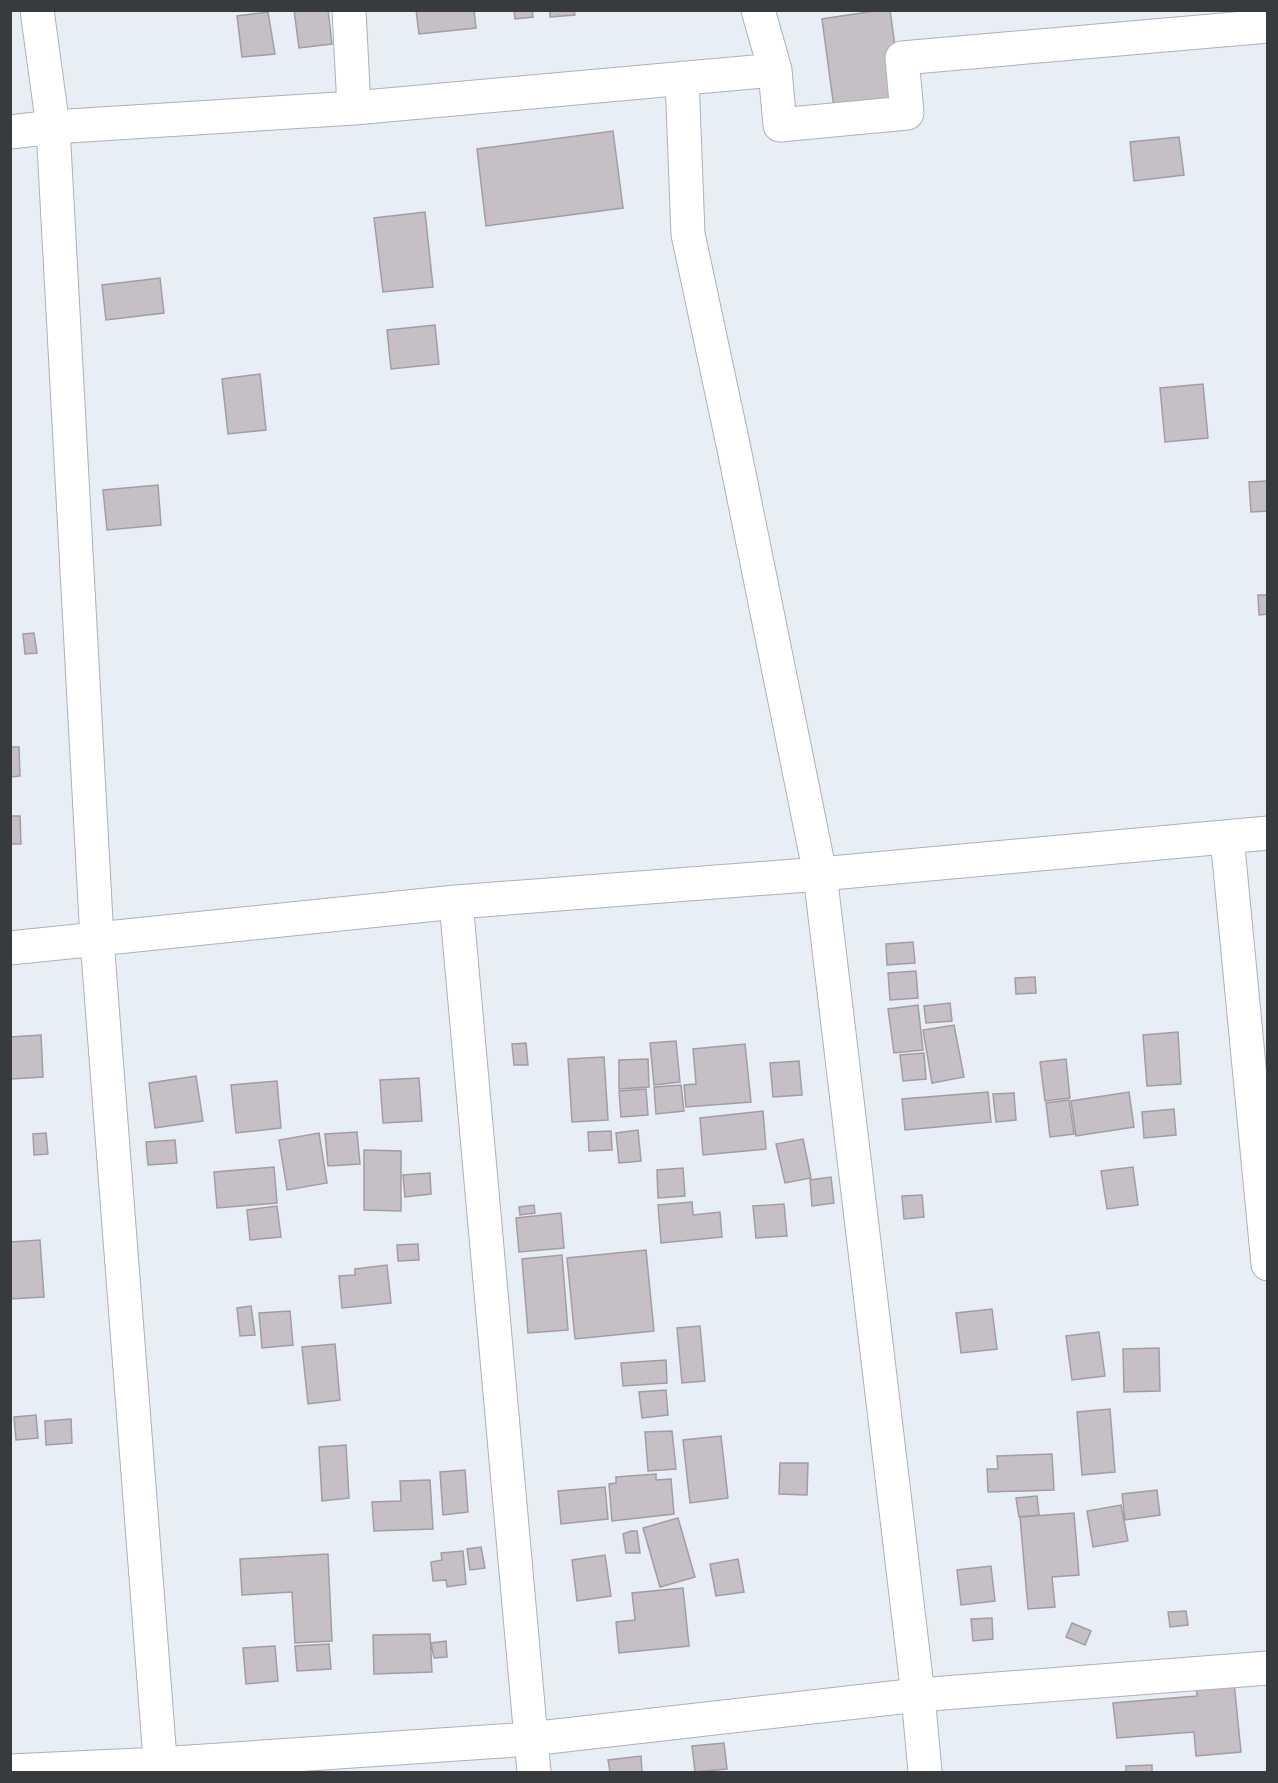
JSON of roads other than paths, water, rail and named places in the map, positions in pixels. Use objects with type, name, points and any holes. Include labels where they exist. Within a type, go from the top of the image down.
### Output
[{"type":"street","points":[[37,10],[53,127],[97,940],[160,1768]]},
{"type":"street","points":[[349,10],[354,108]]},
{"type":"street","points":[[758,10],[775,70],[780,125],[907,113],[902,58],[1268,26]]},
{"type":"street","points":[[10,132],[53,127],[354,108],[775,70]]},
{"type":"street","points":[[682,78],[688,234],[820,874],[918,1695],[925,1773]]},
{"type":"street","points":[[10,948],[456,902],[820,874],[1268,833]]},
{"type":"street","points":[[1227,837],[1268,1264]]},
{"type":"street","points":[[456,902],[534,1773]]},
{"type":"street","points":[[10,1771],[160,1768],[530,1739],[918,1695],[1268,1668]]}]
